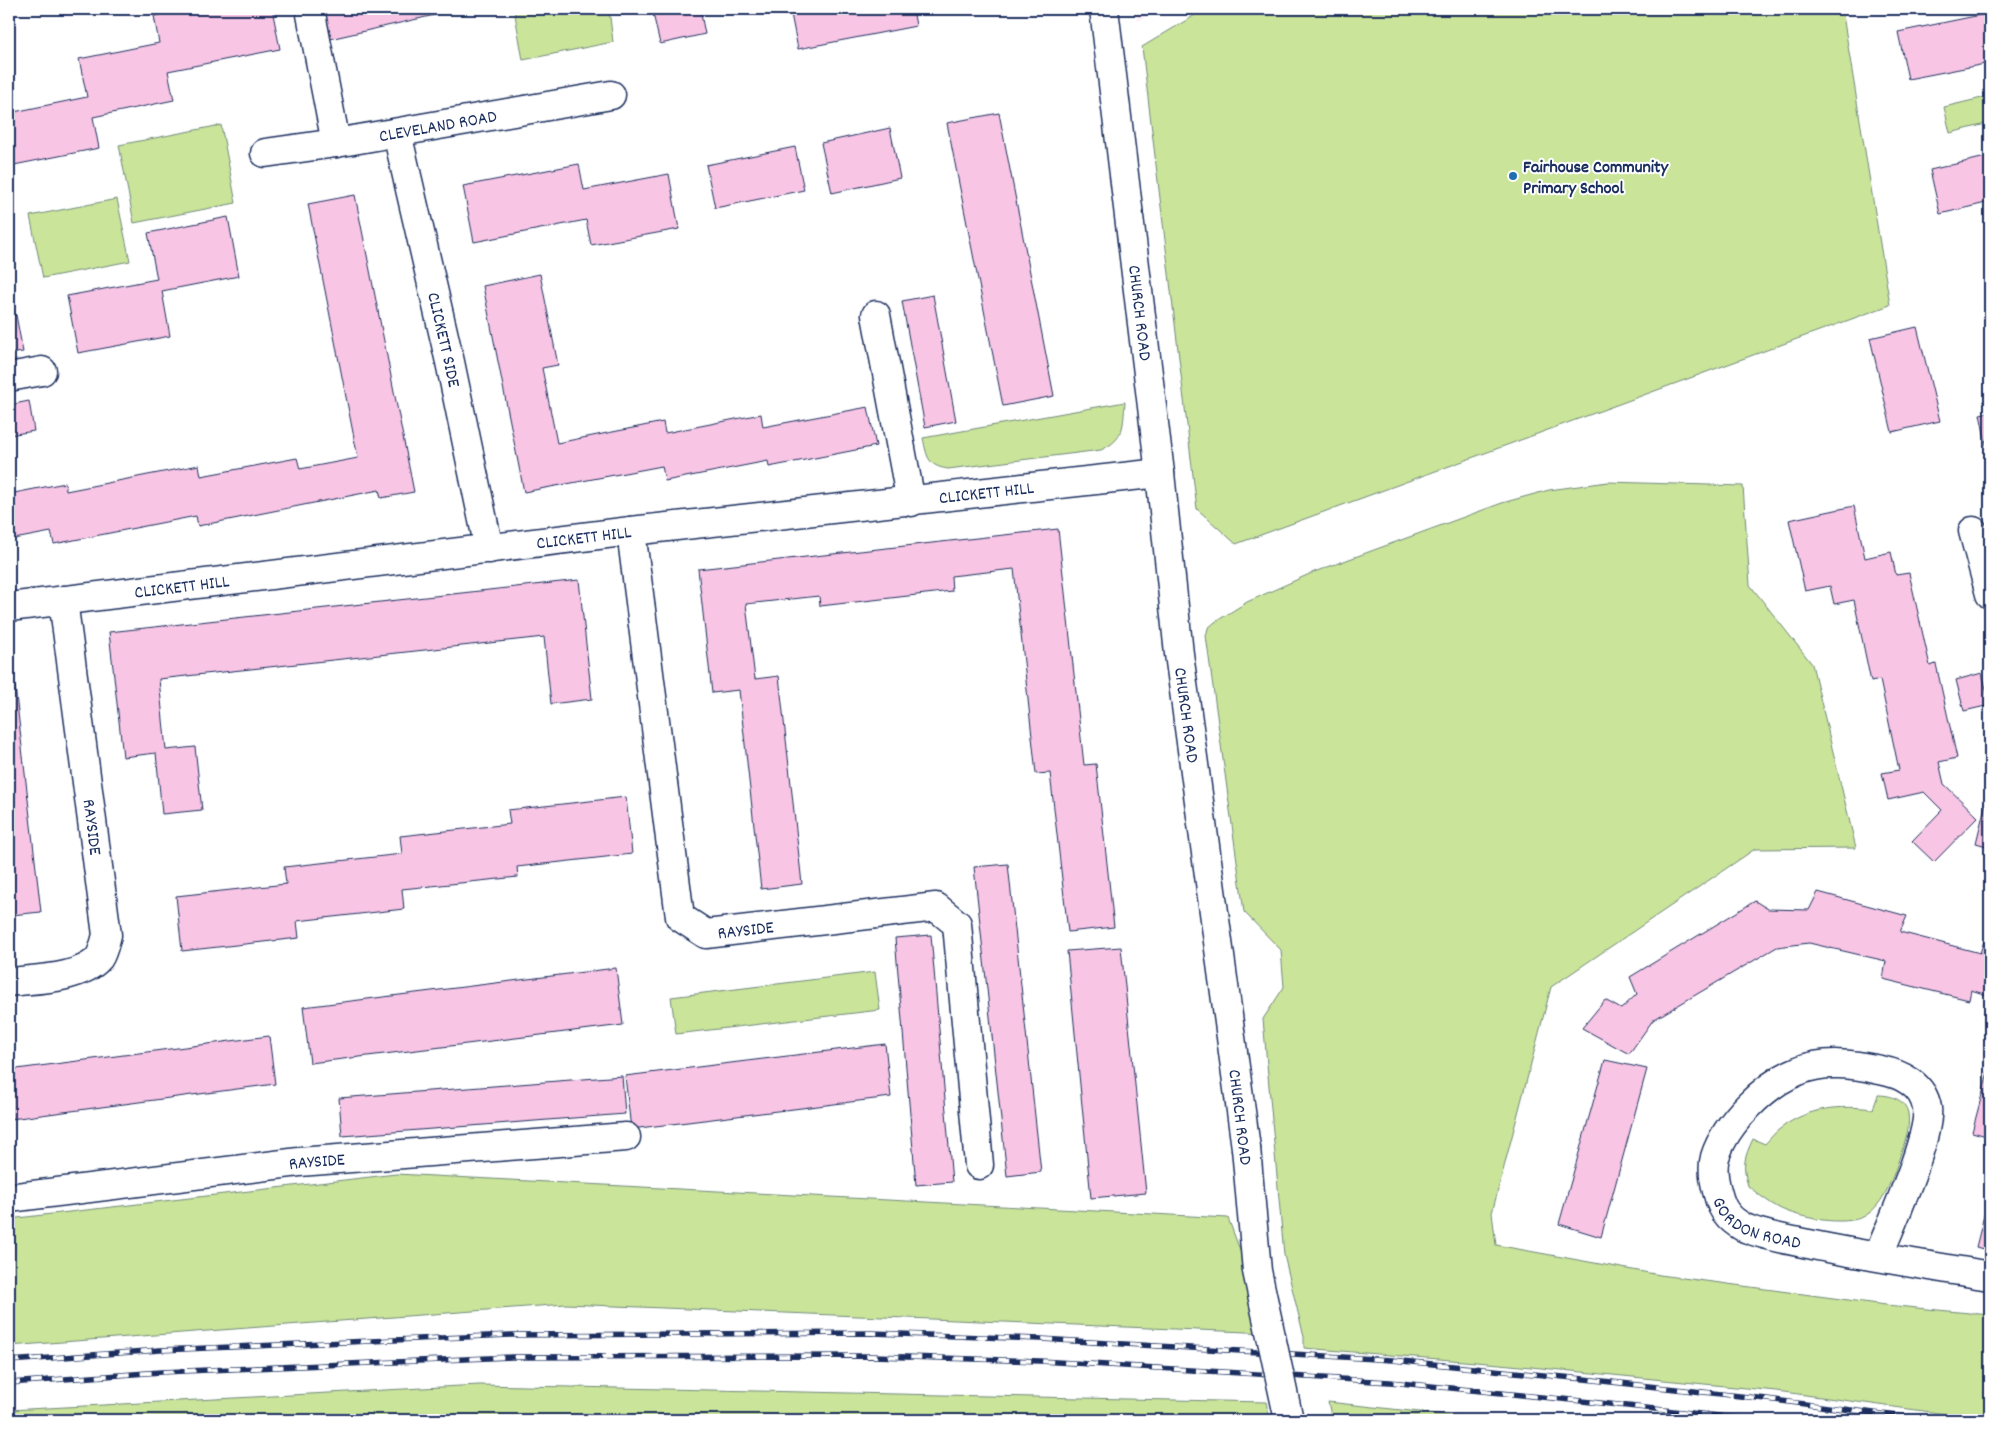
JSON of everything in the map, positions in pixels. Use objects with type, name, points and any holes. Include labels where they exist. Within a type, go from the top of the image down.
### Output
[{"type":"street","points":[[310,9],[336,143]]},
{"type":"street","name":"CHURCH ROAD","points":[[1104,9],[1160,473],[1179,654],[1246,1148],[1258,1271],[1289,1420]]},
{"type":"street","name":"CLEVELAND ROAD","points":[[266,153],[397,133],[611,95]]},
{"type":"street","name":"CLICKETT SIDE","points":[[397,133],[450,362],[489,549]]},
{"type":"street","points":[[876,315],[912,502]]},
{"type":"street","points":[[9,377],[42,371]]},
{"type":"street","name":"CLICKETT HILL","points":[[9,607],[631,531],[912,502],[1160,473]]},
{"type":"street","name":"RAYSIDE","points":[[631,531],[680,917],[706,934],[936,907],[957,924],[979,1165]]},
{"type":"street","points":[[1973,531],[1986,564],[1990,594]]},
{"type":"street","name":"RAYSIDE","points":[[9,982],[70,974],[91,965],[100,956],[107,935],[63,600]]},
{"type":"street","name":"GORDON ROAD","points":[[1878,1257],[1912,1171],[1924,1133],[1927,1109],[1922,1094],[1910,1080],[1890,1072],[1866,1067],[1836,1064],[1815,1065],[1797,1071],[1764,1091],[1741,1114],[1722,1139],[1714,1159],[1714,1179],[1718,1198],[1727,1214],[1743,1227],[1785,1239],[1878,1257],[1990,1276]]},
{"type":"street","name":"RAYSIDE","points":[[9,1198],[299,1162],[626,1136]]},
{"type":"shaded area","points":[[1136,9],[1160,9],[1137,21]]},
{"type":"green space","points":[[514,9],[609,9],[613,42],[523,60]]},
{"type":"green space","name":"Fairhouse Community Primary School","points":[[1205,9],[1842,9],[1890,305],[1236,544],[1197,509],[1142,47]]},
{"type":"green space","points":[[1990,96],[1990,123],[1950,133],[1944,107]]},
{"type":"green space","points":[[221,125],[236,203],[134,223],[119,145]]},
{"type":"green space","points":[[117,199],[130,261],[43,278],[30,216]]},
{"type":"green space","points":[[1125,402],[1123,425],[1119,436],[1109,446],[1101,450],[948,469],[941,468],[932,463],[927,455],[923,438]]},
{"type":"green space","points":[[1608,482],[1743,486],[1750,585],[1812,664],[1856,848],[1755,849],[1551,987],[1492,1213],[1496,1245],[1660,1275],[1886,1305],[1990,1315],[1990,1420],[1776,1391],[1500,1364],[1304,1348],[1304,1337],[1284,1255],[1263,1019],[1284,987],[1281,950],[1244,912],[1206,636],[1208,628],[1247,602],[1314,572],[1502,503],[1549,490]]},
{"type":"green space","points":[[875,972],[880,1010],[676,1034],[671,997]]},
{"type":"green space","points":[[1878,1095],[1892,1097],[1904,1104],[1909,1120],[1895,1172],[1881,1200],[1871,1212],[1865,1216],[1846,1221],[1810,1218],[1775,1206],[1748,1186],[1745,1162],[1753,1139],[1765,1144],[1781,1128],[1792,1121],[1825,1109],[1849,1107],[1873,1109]]},
{"type":"green space","points":[[396,1174],[1228,1218],[1271,1333],[566,1304],[9,1346],[9,1219]]},
{"type":"green space","points":[[479,1385],[1266,1402],[1270,1420],[9,1420],[9,1410]]},
{"type":"green space","points":[[1328,1402],[1493,1420],[1332,1420]]},
{"type":"building","points":[[188,9],[272,9],[280,49],[168,71],[174,100],[93,117],[99,148],[9,166],[9,113],[87,97],[79,59],[159,43],[154,16]]},
{"type":"building","points":[[323,9],[461,9],[330,39]]},
{"type":"building","points":[[652,9],[700,9],[705,34],[660,44]]},
{"type":"building","points":[[790,9],[913,9],[916,26],[798,49]]},
{"type":"building","points":[[977,9],[1001,9],[978,13]]},
{"type":"building","points":[[1990,13],[1990,63],[1908,79],[1898,32]]},
{"type":"building","points":[[999,113],[1054,396],[1003,406],[947,123]]},
{"type":"building","points":[[890,128],[900,178],[832,193],[821,143]]},
{"type":"building","points":[[795,147],[804,190],[715,208],[706,165]]},
{"type":"building","points":[[1990,156],[1990,202],[1940,214],[1930,170]]},
{"type":"building","points":[[579,164],[584,190],[669,174],[679,229],[591,245],[586,220],[474,242],[463,186]]},
{"type":"building","points":[[355,195],[414,492],[381,498],[379,490],[198,526],[196,516],[54,544],[51,532],[9,540],[9,494],[65,483],[66,491],[199,465],[201,476],[297,458],[300,469],[358,458],[308,204]]},
{"type":"building","points":[[228,217],[239,276],[162,291],[170,336],[78,353],[67,296],[157,279],[148,233]]},
{"type":"building","points":[[540,274],[558,365],[542,368],[557,443],[663,422],[665,433],[761,414],[763,427],[868,407],[876,446],[769,467],[768,461],[665,481],[662,466],[524,492],[483,286]]},
{"type":"building","points":[[933,295],[956,421],[925,427],[902,301]]},
{"type":"building","points":[[16,315],[23,352],[9,354],[9,316]]},
{"type":"building","points":[[1917,327],[1940,421],[1892,432],[1870,338]]},
{"type":"building","points":[[29,401],[34,431],[9,435],[9,405]]},
{"type":"building","points":[[1990,412],[1990,463],[1980,414]]},
{"type":"building","points":[[1854,506],[1865,558],[1891,552],[1896,575],[1909,573],[1930,666],[1936,664],[1957,758],[1939,762],[1944,784],[1978,817],[1934,862],[1912,841],[1942,810],[1924,792],[1888,800],[1882,773],[1899,770],[1880,680],[1871,682],[1854,600],[1834,604],[1830,586],[1805,591],[1789,520]]},
{"type":"building","points":[[1058,529],[1084,765],[1096,764],[1114,927],[1068,932],[1050,773],[1036,774],[1014,569],[951,576],[952,591],[820,606],[819,596],[746,604],[755,679],[779,676],[802,884],[761,889],[739,690],[712,693],[698,569]]},
{"type":"building","points":[[579,580],[592,699],[551,704],[544,637],[159,679],[166,750],[195,747],[202,810],[162,814],[156,753],[123,757],[109,632]]},
{"type":"building","points":[[9,652],[11,652],[41,912],[11,915],[9,893]]},
{"type":"building","points":[[1982,673],[1990,705],[1964,711],[1956,680]]},
{"type":"building","points":[[1990,786],[1990,847],[1976,843]]},
{"type":"building","points":[[626,797],[632,854],[517,867],[518,877],[402,889],[404,909],[297,921],[299,938],[182,951],[176,896],[286,884],[284,867],[402,854],[400,836],[510,824],[508,810]]},
{"type":"building","points":[[1008,864],[1041,1172],[1007,1176],[974,867]]},
{"type":"building","points":[[1818,892],[1907,916],[1900,932],[1980,953],[1984,941],[1990,942],[1990,996],[1971,990],[1969,1000],[1883,979],[1886,961],[1809,943],[1777,947],[1653,1020],[1629,1054],[1582,1028],[1605,1000],[1621,1009],[1637,994],[1630,977],[1755,901],[1768,909],[1809,910]]},
{"type":"building","points":[[931,935],[952,1182],[916,1185],[895,938]]},
{"type":"building","points":[[1121,947],[1146,1193],[1091,1198],[1067,951]]},
{"type":"building","points":[[616,968],[623,1025],[310,1063],[303,1007]]},
{"type":"building","points":[[269,1036],[275,1084],[11,1119],[9,1070]]},
{"type":"building","points":[[885,1044],[891,1097],[631,1129],[625,1076]]},
{"type":"building","points":[[1605,1060],[1647,1069],[1601,1237],[1559,1224]]},
{"type":"building","points":[[1988,1072],[1990,1072],[1990,1137],[1972,1132]]},
{"type":"building","points":[[622,1076],[625,1114],[342,1136],[339,1098]]},
{"type":"building","points":[[1990,1192],[1990,1251],[1976,1247]]},
{"type":"railway","points":[[9,1361],[160,1350],[511,1335],[872,1333],[1041,1339],[1392,1360],[1767,1399],[1928,1420]]},
{"type":"railway","points":[[9,1383],[161,1372],[512,1357],[872,1356],[1040,1361],[1390,1382],[1755,1420]]},
{"type":"place","name":"Fairhouse Community Primary School","points":[[1513,176]]}]
